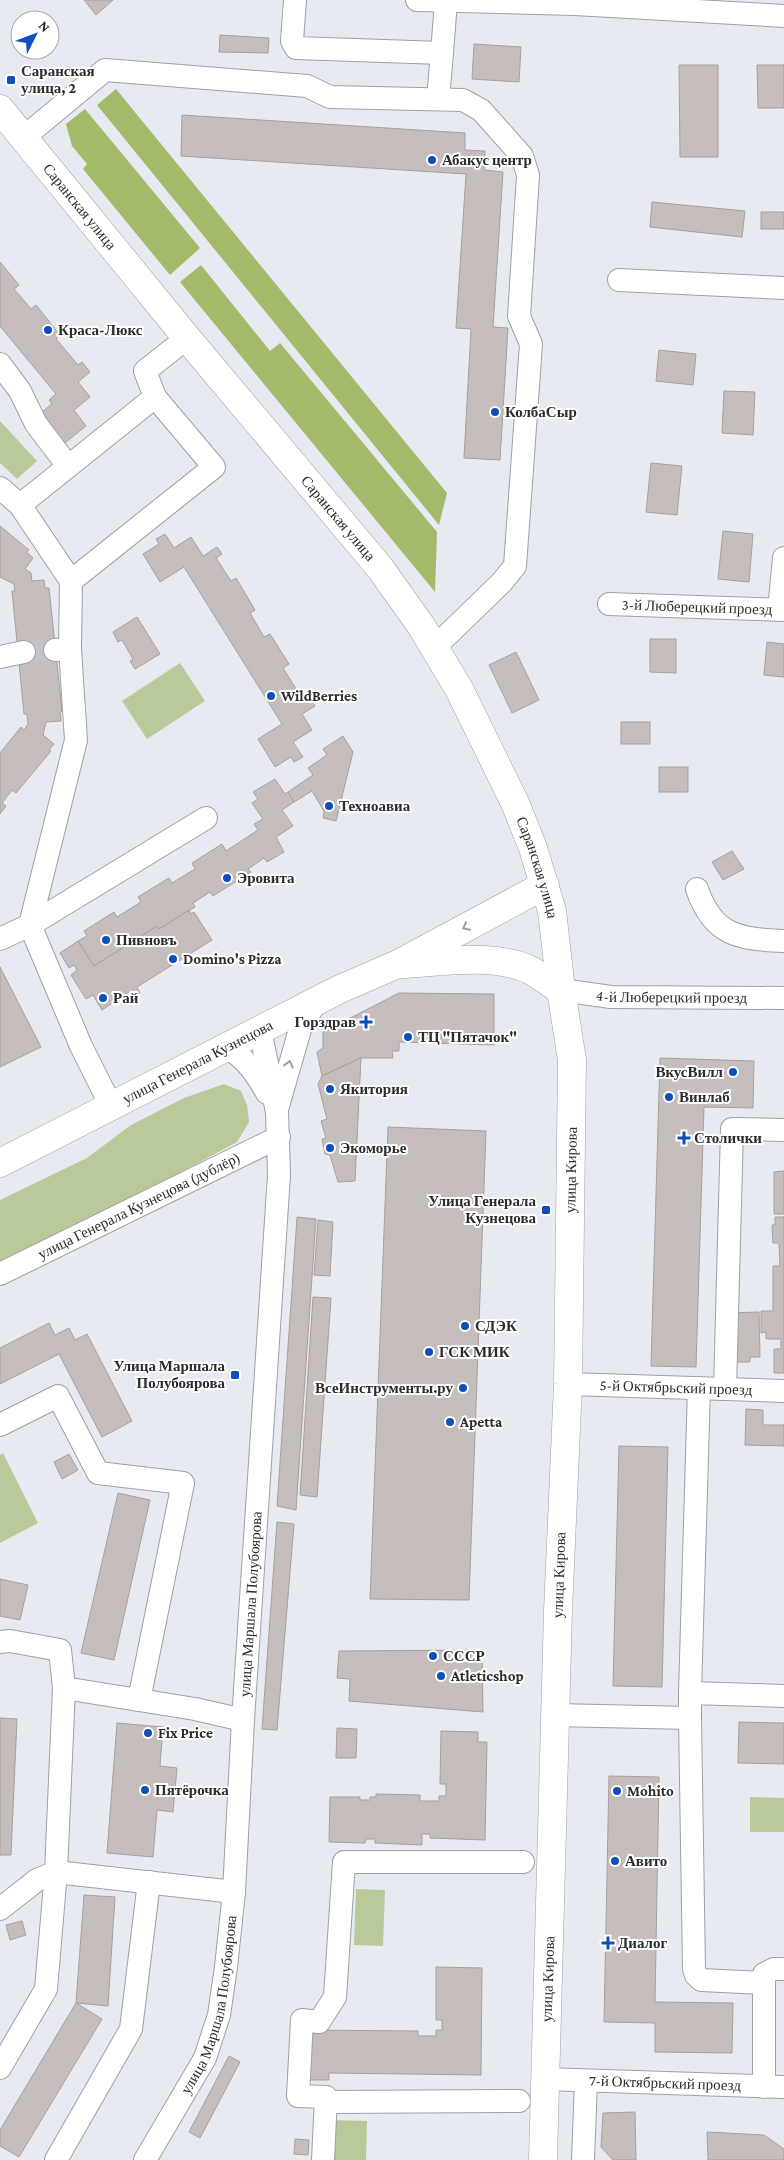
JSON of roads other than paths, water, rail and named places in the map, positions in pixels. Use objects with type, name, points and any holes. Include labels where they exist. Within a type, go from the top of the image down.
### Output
[{"type":"main road","name":"Саранская улица","points":[[0,109],[187,338],[380,568],[409,606],[459,689],[515,803],[533,848],[552,911],[561,990]]},
{"type":"main road","name":"улица Генерала Кузнецова","points":[[0,1162],[316,1001],[398,964],[545,886]]},
{"type":"main road","name":"улица Генерала Кузнецова","points":[[398,964],[484,960],[507,963],[528,970],[561,990]]},
{"type":"main road","name":"улица Кирова","points":[[543,2160],[555,1715],[568,1384],[572,1060],[561,990]]},
{"type":"street","points":[[295,0],[292,41],[296,48],[442,53]]},
{"type":"street","points":[[417,0],[575,2],[784,16]]},
{"type":"street","points":[[438,99],[446,1]]},
{"type":"street","points":[[23,138],[105,70],[307,86],[330,97],[463,100],[481,110],[522,156],[528,175],[519,316],[531,344],[516,566],[435,647]]},
{"type":"street","points":[[619,280],[784,288]]},
{"type":"street","points":[[71,581],[214,467],[193,449],[169,421],[154,397],[145,371],[187,338]]},
{"type":"street","points":[[0,364],[20,390],[36,424],[68,466]]},
{"type":"street","points":[[20,505],[154,397]]},
{"type":"street","points":[[0,488],[20,505],[71,581],[63,649],[76,740],[30,925],[81,1046],[111,1106]]},
{"type":"street","points":[[781,610],[784,558]]},
{"type":"street","name":"3-й Люберецкий проезд","points":[[609,604],[781,610]]},
{"type":"street","points":[[0,657],[24,652]]},
{"type":"street","points":[[0,939],[30,925],[206,818]]},
{"type":"street","points":[[696,889],[703,907],[716,923],[739,937],[784,941]]},
{"type":"street","name":"4-й Люберецкий проезд","points":[[561,990],[611,997],[784,998]]},
{"type":"street","points":[[277,1112],[301,1026],[316,1001]]},
{"type":"street","name":"улица Маршала Полубоярова","points":[[146,2160],[204,2058],[219,2015],[234,1892],[243,1720],[279,1175],[277,1112],[260,1030]]},
{"type":"street","points":[[228,1046],[252,1068],[277,1112]]},
{"type":"street","points":[[725,1389],[732,1129],[784,1130]]},
{"type":"street","name":"улица Генерала Кузнецова (дублёр)","points":[[0,1274],[279,1137]]},
{"type":"street","name":"5-й Октябрьский проезд","points":[[568,1384],[784,1391]]},
{"type":"street","points":[[699,1388],[690,1693],[694,1969],[696,1975],[701,1980],[764,1983]]},
{"type":"street","points":[[0,1425],[58,1396],[98,1473],[183,1483],[139,1700]]},
{"type":"street","points":[[0,1642],[10,1641],[60,1650],[64,1688],[56,1872],[46,1989],[0,2068]]},
{"type":"street","points":[[64,1688],[194,1709],[243,1720]]},
{"type":"street","points":[[690,1693],[784,1696]]},
{"type":"street","points":[[555,1715],[690,1718]]},
{"type":"street","points":[[323,2160],[326,2096],[298,2096],[302,2020],[319,2022],[335,1997],[344,1862],[524,1862]]},
{"type":"street","points":[[0,1909],[37,1880],[56,1872],[234,1892]]},
{"type":"street","points":[[56,2160],[131,2029],[149,1882]]},
{"type":"street","points":[[774,2087],[764,1974],[768,1970],[784,1969]]},
{"type":"street","name":"7-й Октябрьский проезд","points":[[545,2080],[774,2087]]},
{"type":"street","points":[[583,2160],[586,2081]]},
{"type":"street","points":[[325,2102],[520,2101]]},
{"type":"tunnel","points":[[24,652],[55,650]]},
{"type":"place","name":"Саранская улица, 2","points":[[11,80]]},
{"type":"place","name":"Абакус центр","points":[[432,160]]},
{"type":"place","name":"Краса-Люкс","points":[[48,330]]},
{"type":"place","name":"КолбаСыр","points":[[495,412]]},
{"type":"place","name":"WildBerries","points":[[271,696]]},
{"type":"place","name":"Техноавиа","points":[[329,806]]},
{"type":"place","name":"Эровита","points":[[227,878]]},
{"type":"place","name":"Пивновъ","points":[[106,940]]},
{"type":"place","name":"Domino's Pizza","points":[[173,959]]},
{"type":"place","name":"Рай","points":[[103,998]]},
{"type":"place","name":"Горздрав","points":[[366,1022]]},
{"type":"place","name":"ТЦ \"Пятачок\"","points":[[408,1037]]},
{"type":"place","name":"ВкусВилл","points":[[733,1072]]},
{"type":"place","name":"Якитория","points":[[330,1089]]},
{"type":"place","name":"Винлаб","points":[[669,1097]]},
{"type":"place","name":"Столички","points":[[684,1138]]},
{"type":"place","name":"Экоморье","points":[[330,1148]]},
{"type":"place","name":"Улица Генерала Кузнецова","points":[[546,1210]]},
{"type":"place","name":"СДЭК","points":[[465,1326]]},
{"type":"place","name":"ГСК МИК","points":[[429,1352]]},
{"type":"place","name":"Улица Маршала Полубоярова","points":[[235,1375]]},
{"type":"place","name":"ВсеИнструменты.ру","points":[[463,1388]]},
{"type":"place","name":"Apetta","points":[[450,1422]]},
{"type":"place","name":"СССР","points":[[433,1656]]},
{"type":"place","name":"Atleticshop","points":[[441,1676]]},
{"type":"place","name":"Fix Price","points":[[148,1733]]},
{"type":"place","name":"Пятёрочка","points":[[145,1790]]},
{"type":"place","name":"Mohito","points":[[617,1791]]},
{"type":"place","name":"Авито","points":[[615,1861]]},
{"type":"place","name":"Диалог","points":[[608,1943]]}]
